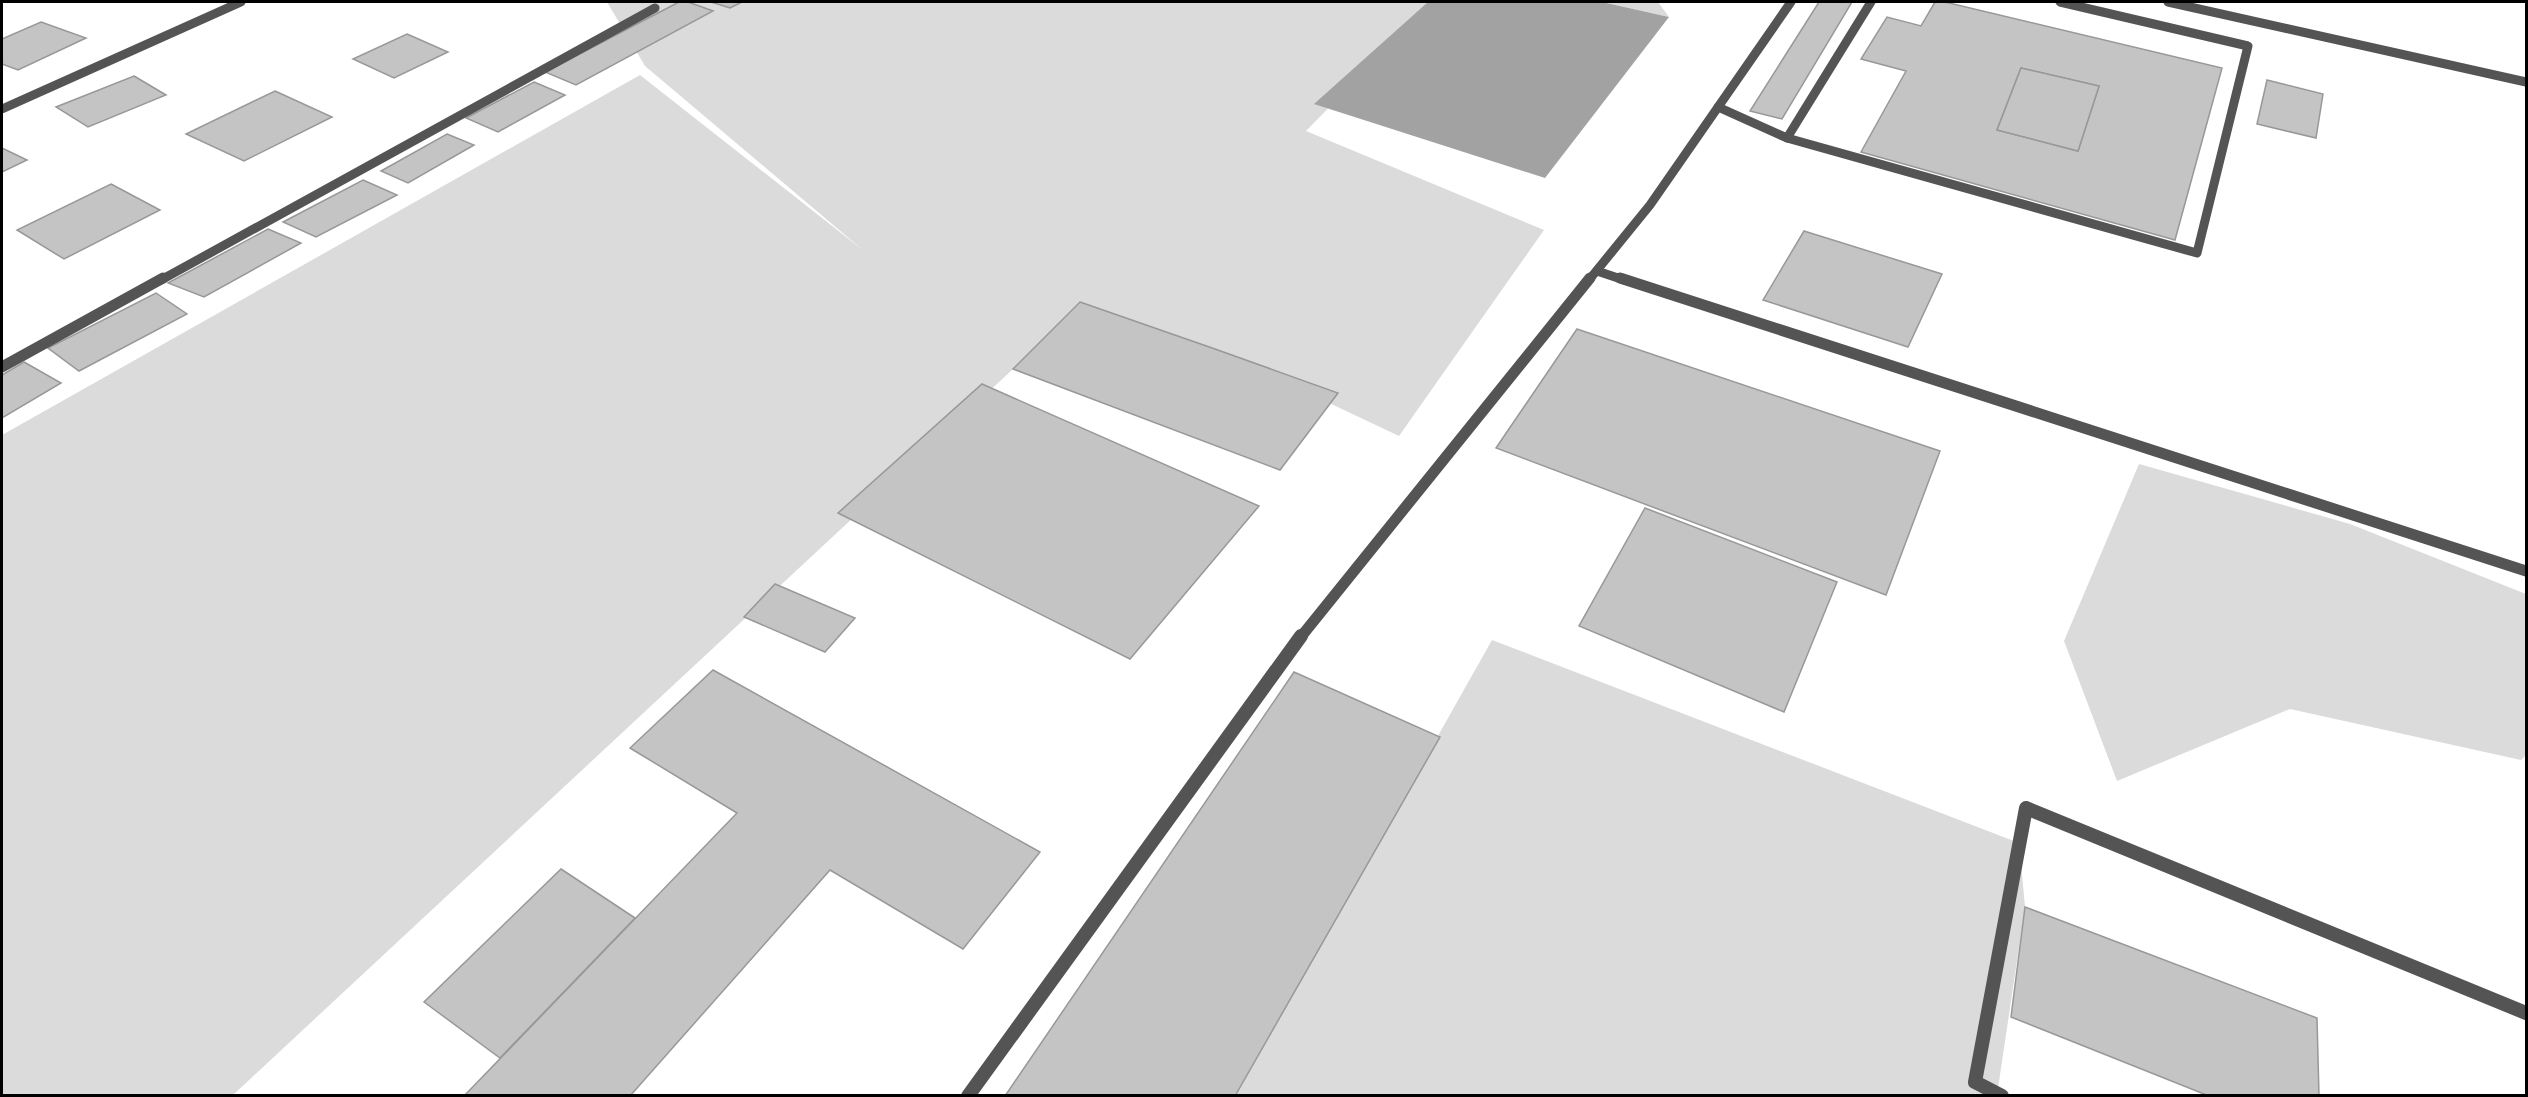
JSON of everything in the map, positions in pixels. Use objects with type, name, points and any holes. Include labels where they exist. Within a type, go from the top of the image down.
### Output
[{"type":"street","points":[[2,109],[241,2]]},
{"type":"street","points":[[968,1095],[1316,616],[1650,206],[1791,2]]},
{"type":"street","points":[[1786,138],[1871,2]]},
{"type":"street","points":[[1718,107],[1786,138],[2197,253],[2248,46],[2060,2]]},
{"type":"street","points":[[2168,2],[2526,82]]},
{"type":"street","points":[[2,367],[655,8]]},
{"type":"street","points":[[1597,271],[2526,571]]},
{"type":"street","points":[[2002,1095],[1975,1082],[2026,808],[2526,1013]]},
{"type":"shaded area","points":[[607,2],[1432,2],[1306,131],[1544,230],[1399,436],[1215,349],[1080,302],[1013,369],[233,1095],[2,1095],[2,435],[640,75],[864,251],[645,66]]},
{"type":"shaded area","points":[[1428,2],[1602,2],[1669,17],[1545,178],[1314,104]]},
{"type":"shaded area","points":[[1602,2],[1658,2],[1669,17]]},
{"type":"shaded area","points":[[2139,464],[2350,524],[2526,594],[2526,755],[2521,760],[2290,709],[2117,781],[2064,641]]},
{"type":"shaded area","points":[[1492,640],[2019,843],[2025,907],[1997,1095],[1235,1096]]},
{"type":"building","points":[[679,2],[688,2],[713,11],[576,85],[545,72]]},
{"type":"building","points":[[711,2],[742,2],[730,8]]},
{"type":"building","points":[[1819,2],[1852,2],[1782,119],[1750,111]]},
{"type":"building","points":[[1935,2],[1945,2],[2222,68],[2175,240],[1861,152],[1906,71],[1861,59],[1887,17],[1921,26]],"holes":[[[2021,68],[2099,86],[2078,151],[1997,130]]]},
{"type":"building","points":[[41,22],[86,38],[18,70],[2,64],[2,39]]},
{"type":"building","points":[[407,34],[448,52],[394,78],[353,59]]},
{"type":"building","points":[[2021,68],[2099,86],[2078,151],[1997,130]]},
{"type":"building","points":[[134,76],[166,95],[88,127],[56,107]]},
{"type":"building","points":[[2267,80],[2323,94],[2316,138],[2257,124]]},
{"type":"building","points":[[534,82],[565,95],[498,132],[466,118]]},
{"type":"building","points":[[275,91],[332,117],[244,161],[186,134]]},
{"type":"building","points":[[447,134],[474,145],[408,183],[381,171]]},
{"type":"building","points":[[2,148],[27,160],[2,172]]},
{"type":"building","points":[[363,180],[397,195],[316,237],[283,222]]},
{"type":"building","points":[[111,184],[160,210],[64,259],[17,230]]},
{"type":"building","points":[[268,229],[301,243],[204,297],[168,283]]},
{"type":"building","points":[[1804,231],[1942,274],[1908,347],[1763,300]]},
{"type":"building","points":[[156,293],[187,314],[79,371],[48,348]]},
{"type":"building","points":[[1080,302],[1338,393],[1280,470],[1013,369]]},
{"type":"building","points":[[1577,329],[1940,451],[1886,595],[1496,448]]},
{"type":"building","points":[[24,362],[61,383],[2,418],[2,375]]},
{"type":"building","points":[[982,384],[1259,506],[1130,659],[838,513]]},
{"type":"building","points":[[1645,508],[1837,582],[1784,712],[1579,626]]},
{"type":"building","points":[[775,584],[855,618],[825,652],[744,617]]},
{"type":"building","points":[[713,670],[1040,852],[963,949],[830,870],[630,1096],[464,1096],[737,813],[630,748]]},
{"type":"building","points":[[1294,672],[1440,737],[1235,1096],[1005,1096]]},
{"type":"building","points":[[561,869],[635,918],[500,1058],[424,1002]]},
{"type":"building","points":[[2025,907],[2317,1018],[2319,1096],[2209,1096],[2011,1017]]}]
